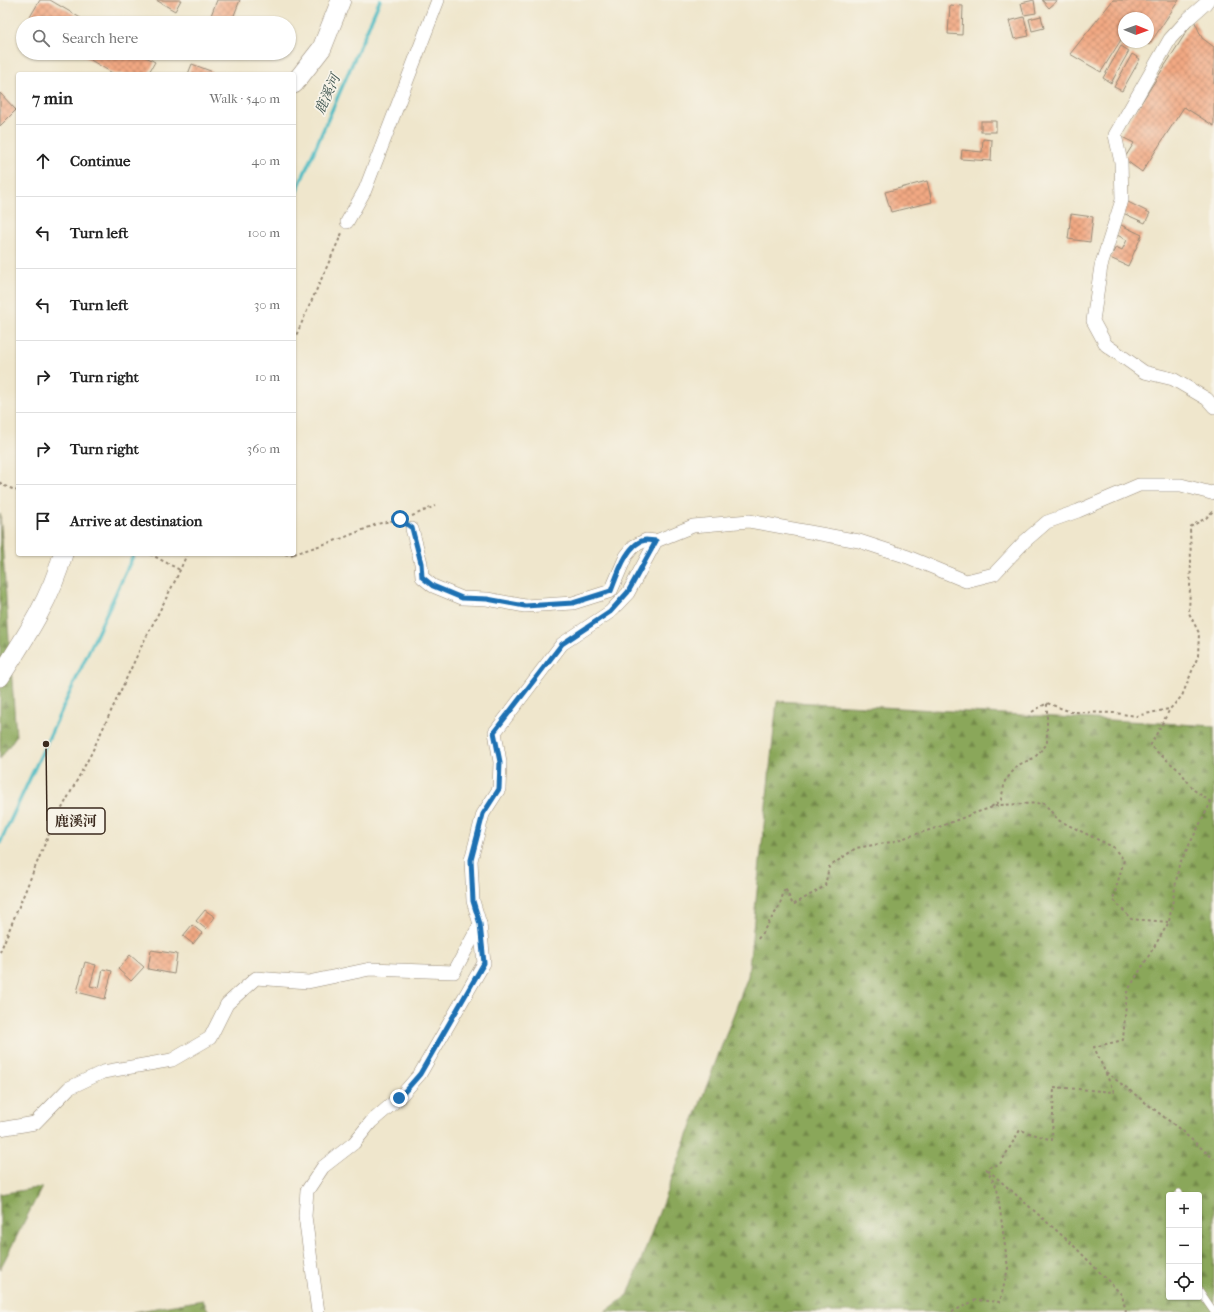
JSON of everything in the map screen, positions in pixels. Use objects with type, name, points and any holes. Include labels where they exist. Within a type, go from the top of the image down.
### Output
[{"type":"street","points":[[296,81],[322,48],[341,0]]},
{"type":"street","points":[[347,222],[365,190],[438,0]]},
{"type":"street","points":[[1208,0],[1170,39],[1114,135],[1121,162],[1122,200],[1101,266],[1093,321],[1106,345],[1144,372],[1173,379],[1207,399],[1214,407]]},
{"type":"street","points":[[412,528],[421,563],[422,577],[433,586],[462,598],[487,599],[525,606],[573,603],[611,591],[626,556],[634,546],[646,540],[656,541],[694,526],[749,522],[859,541],[908,557],[966,581],[994,574],[1025,541],[1047,522],[1078,511],[1139,485],[1181,485],[1211,493],[1214,492]]},
{"type":"street","points":[[318,1312],[305,1216],[307,1191],[323,1167],[354,1143],[371,1122],[399,1098],[420,1074],[484,963],[480,924],[473,901],[471,860],[483,814],[499,789],[500,762],[494,732],[562,644],[610,612],[628,592],[656,541]]},
{"type":"street","points":[[0,677],[32,629],[58,574],[62,556]]},
{"type":"street","points":[[0,1129],[35,1123],[69,1088],[103,1072],[172,1060],[210,1038],[227,1004],[256,978],[308,982],[370,969],[454,972],[480,924]]},
{"type":"lane","points":[[1202,1294],[1214,1312]]},
{"type":"path","points":[[296,336],[347,222]]},
{"type":"path","points":[[0,482],[2,485],[16,490]]},
{"type":"path","points":[[296,553],[343,538],[377,524],[414,516],[435,506]]},
{"type":"path","points":[[1211,802],[1194,790],[1180,771],[1150,746],[1170,709],[1182,696],[1198,656],[1199,634],[1189,613],[1191,562],[1190,527],[1206,518],[1214,510]]},
{"type":"path","points":[[400,519],[412,528]]},
{"type":"path","points":[[154,556],[180,570]]},
{"type":"path","points":[[0,952],[51,829],[92,754],[142,645],[186,556]]},
{"type":"path","points":[[1047,703],[1071,712],[1114,713],[1136,716],[1170,709]]},
{"type":"path","points":[[1032,712],[1047,703]]},
{"type":"path","points":[[988,808],[1001,800],[1005,781],[1018,765],[1034,758],[1047,744],[1047,703]]},
{"type":"path","points":[[986,1168],[1000,1164],[1020,1130],[1052,1140],[1054,1087],[1114,1092],[1094,1047],[1123,1040],[1127,992],[1169,922],[1179,864],[1211,802],[1214,799]]},
{"type":"path","points":[[758,939],[779,907],[786,888],[794,905],[825,886],[829,867],[856,848],[891,842],[932,830],[999,805],[1044,803],[1058,820],[1113,847],[1124,860],[1113,899],[1131,919],[1169,922]]},
{"type":"path","points":[[1105,1072],[1177,1127],[1214,1159]]},
{"type":"path","points":[[952,1312],[976,1300],[1000,1302],[1008,1268],[997,1188],[986,1168]]},
{"type":"path","points":[[986,1168],[1074,1246],[1122,1295],[1126,1312]]},
{"type":"green space","points":[[0,514],[16,736],[0,759]]},
{"type":"green space","points":[[777,701],[1214,726],[1214,1312],[605,1312],[628,1295],[748,976]]},
{"type":"green space","points":[[42,1187],[0,1269],[0,1194]]},
{"type":"green space","points":[[203,1300],[209,1312],[133,1312]]},
{"type":"building","points":[[40,0],[50,0],[77,16],[31,16]]},
{"type":"building","points":[[156,0],[181,0],[175,11]]},
{"type":"building","points":[[217,0],[240,0],[234,16],[211,16]]},
{"type":"building","points":[[1034,0],[1036,13],[1024,15],[1021,3]]},
{"type":"building","points":[[1042,0],[1058,0],[1049,8]]},
{"type":"building","points":[[1113,0],[1179,0],[1154,38],[1154,12],[1118,12],[1118,45],[1101,72],[1070,54]]},
{"type":"building","points":[[950,5],[963,6],[962,35],[948,34]]},
{"type":"building","points":[[1041,16],[1044,28],[1032,31],[1029,19]]},
{"type":"building","points":[[1024,17],[1029,36],[1014,39],[1009,21]]},
{"type":"building","points":[[1194,20],[1202,38],[1214,47],[1214,126],[1184,107],[1142,172],[1124,159],[1134,143],[1120,136]]},
{"type":"building","points":[[1120,48],[1124,48],[1129,51],[1111,83],[1103,78]]},
{"type":"building","points":[[1132,54],[1140,59],[1122,91],[1114,87]]},
{"type":"building","points":[[91,60],[151,60],[155,62],[149,72],[111,72]]},
{"type":"building","points":[[192,64],[213,72],[189,72]]},
{"type":"building","points":[[0,93],[16,110],[0,126]]},
{"type":"building","points":[[981,121],[996,121],[996,132],[981,132]]},
{"type":"building","points":[[983,139],[992,140],[991,161],[961,159],[962,150],[982,152]]},
{"type":"building","points":[[927,181],[932,202],[891,212],[885,192]]},
{"type":"building","points":[[1128,202],[1150,213],[1145,223],[1123,213]]},
{"type":"building","points":[[1071,214],[1093,217],[1090,242],[1068,239]]},
{"type":"building","points":[[1121,225],[1142,235],[1128,266],[1110,258],[1116,247],[1122,250],[1127,240],[1117,235]]},
{"type":"building","points":[[205,910],[215,917],[206,929],[196,921]]},
{"type":"building","points":[[192,925],[202,933],[193,944],[183,936]]},
{"type":"building","points":[[151,950],[177,954],[174,974],[148,969]]},
{"type":"building","points":[[130,955],[144,967],[131,981],[118,969]]},
{"type":"building","points":[[85,962],[96,965],[90,986],[99,988],[103,969],[112,971],[105,999],[77,992]]},
{"type":"waterway","name":"鹿溪河","points":[[296,192],[380,0]]},
{"type":"waterway","name":"鹿溪河","points":[[0,843],[133,556]]},
{"type":"place","name":"鹿溪河","points":[[46,744]]},
{"type":"route","points":[[399,1098],[420,1074],[432,1055],[484,963],[480,924],[473,901],[471,860],[483,814],[499,789],[500,762],[494,732],[562,644],[610,612],[628,592],[656,541],[646,540],[634,546],[626,556],[611,591],[573,603],[525,606],[487,599],[462,598],[433,586],[422,577],[421,563],[412,528],[400,519]]}]
